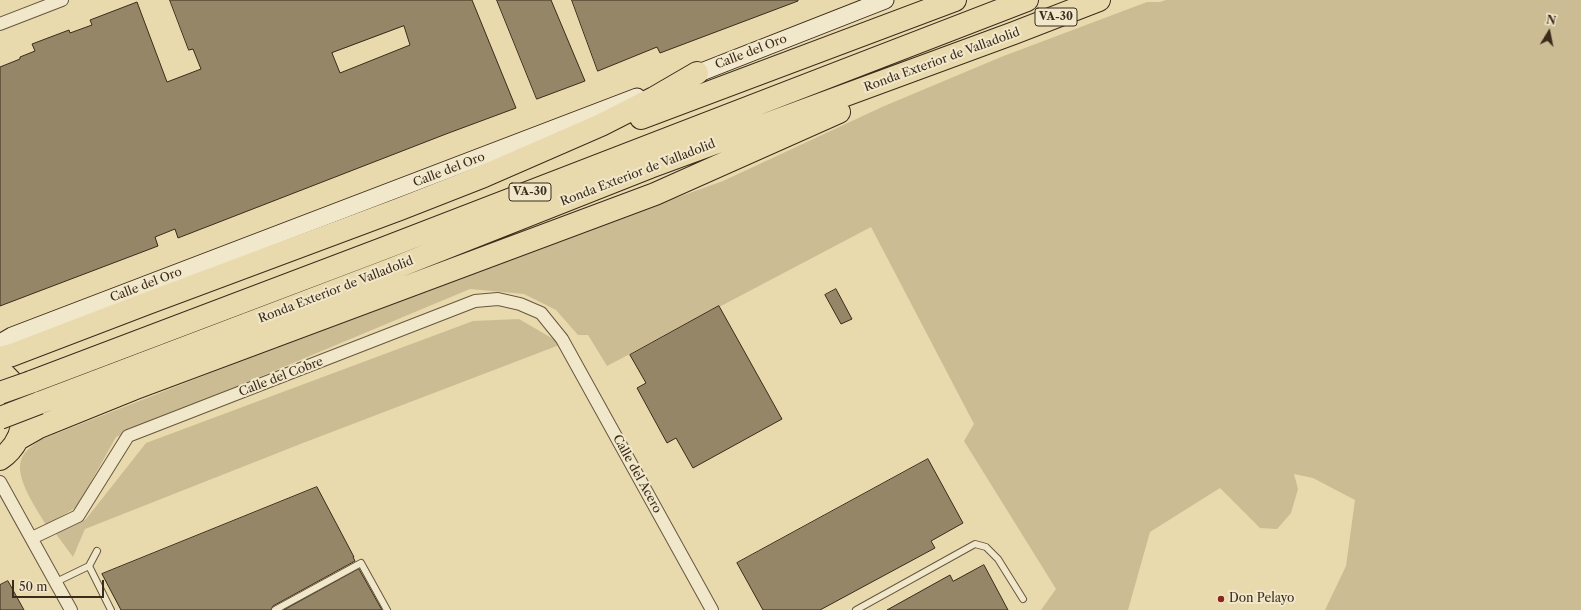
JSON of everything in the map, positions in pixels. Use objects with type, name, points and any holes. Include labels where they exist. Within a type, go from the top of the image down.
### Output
[{"type":"highway","points":[[0,358],[12,355],[484,176],[955,0]]},
{"type":"highway","name":"Ronda Exterior de Valladolid","points":[[0,393],[404,241],[1027,0]]},
{"type":"highway","name":"Ronda Exterior de Valladolid","points":[[0,418],[392,269],[650,167],[1014,33],[1099,0]]},
{"type":"highway","points":[[18,439],[39,427],[133,389],[655,194],[1014,33]]},
{"type":"highway","points":[[484,176],[601,125],[697,74]]},
{"type":"highway","points":[[0,371],[15,386],[21,399],[23,412],[22,426],[18,439],[11,450],[0,459]]},
{"type":"street","points":[[0,24],[62,0]]},
{"type":"street","name":"Calle del Oro","points":[[4,339],[467,163],[885,0]]},
{"type":"street","name":"Calle del Cobre","points":[[32,538],[78,516],[128,436],[475,301],[498,299],[520,304],[541,313],[562,338]]},
{"type":"street","name":"Calle del Acero","points":[[562,338],[712,610]]},
{"type":"street","points":[[0,482],[71,610]]},
{"type":"lane","points":[[856,610],[975,544],[986,547],[998,559],[1023,599]]},
{"type":"lane","points":[[56,582],[89,566],[97,551]]},
{"type":"lane","points":[[275,610],[361,563],[387,610]]},
{"type":"lane","points":[[89,566],[111,610]]},
{"type":"shaded area","points":[[1166,0],[1581,0],[1581,610],[1325,610],[1346,566],[1355,500],[1313,478],[1294,474],[1298,489],[1291,513],[1277,529],[1260,528],[1220,488],[1150,532],[1128,610],[1041,610],[1056,589],[964,441],[974,424],[871,227],[607,366],[588,335],[578,335],[556,310],[524,294],[470,289],[116,437],[77,507],[46,525],[24,485],[20,468],[22,457],[26,451],[40,440],[442,282],[723,181],[882,107],[1001,57],[1147,2],[1160,2]]},
{"type":"shaded area","points":[[519,319],[562,344],[303,443],[85,529],[73,557],[56,534],[86,519],[146,443],[473,321]]},
{"type":"building","points":[[170,0],[472,0],[516,108],[178,238],[175,229],[155,237],[158,246],[0,306],[0,67],[35,51],[32,44],[69,30],[70,33],[92,25],[90,20],[137,2],[167,82],[201,69],[193,49],[189,50]],"holes":[[[404,26],[410,45],[340,73],[332,53]]]},
{"type":"building","points":[[497,0],[551,0],[585,81],[537,99]]},
{"type":"building","points":[[572,0],[798,1],[660,53],[657,47],[598,71]]},
{"type":"building","points":[[836,289],[852,319],[841,324],[825,295]]},
{"type":"building","points":[[719,306],[782,419],[693,468],[676,438],[667,443],[637,388],[646,383],[630,355]]},
{"type":"building","points":[[928,459],[963,523],[931,541],[935,548],[820,610],[763,610],[737,563]]},
{"type":"building","points":[[317,487],[355,561],[273,606],[271,610],[121,610],[102,574]]},
{"type":"building","points":[[984,565],[1008,610],[887,610],[950,575],[953,581]]},
{"type":"building","points":[[359,569],[382,610],[284,610]]},
{"type":"building","points":[[8,581],[24,610],[0,610],[0,585]]},
{"type":"place","name":"Don Pelayo","points":[[1221,599]]}]
